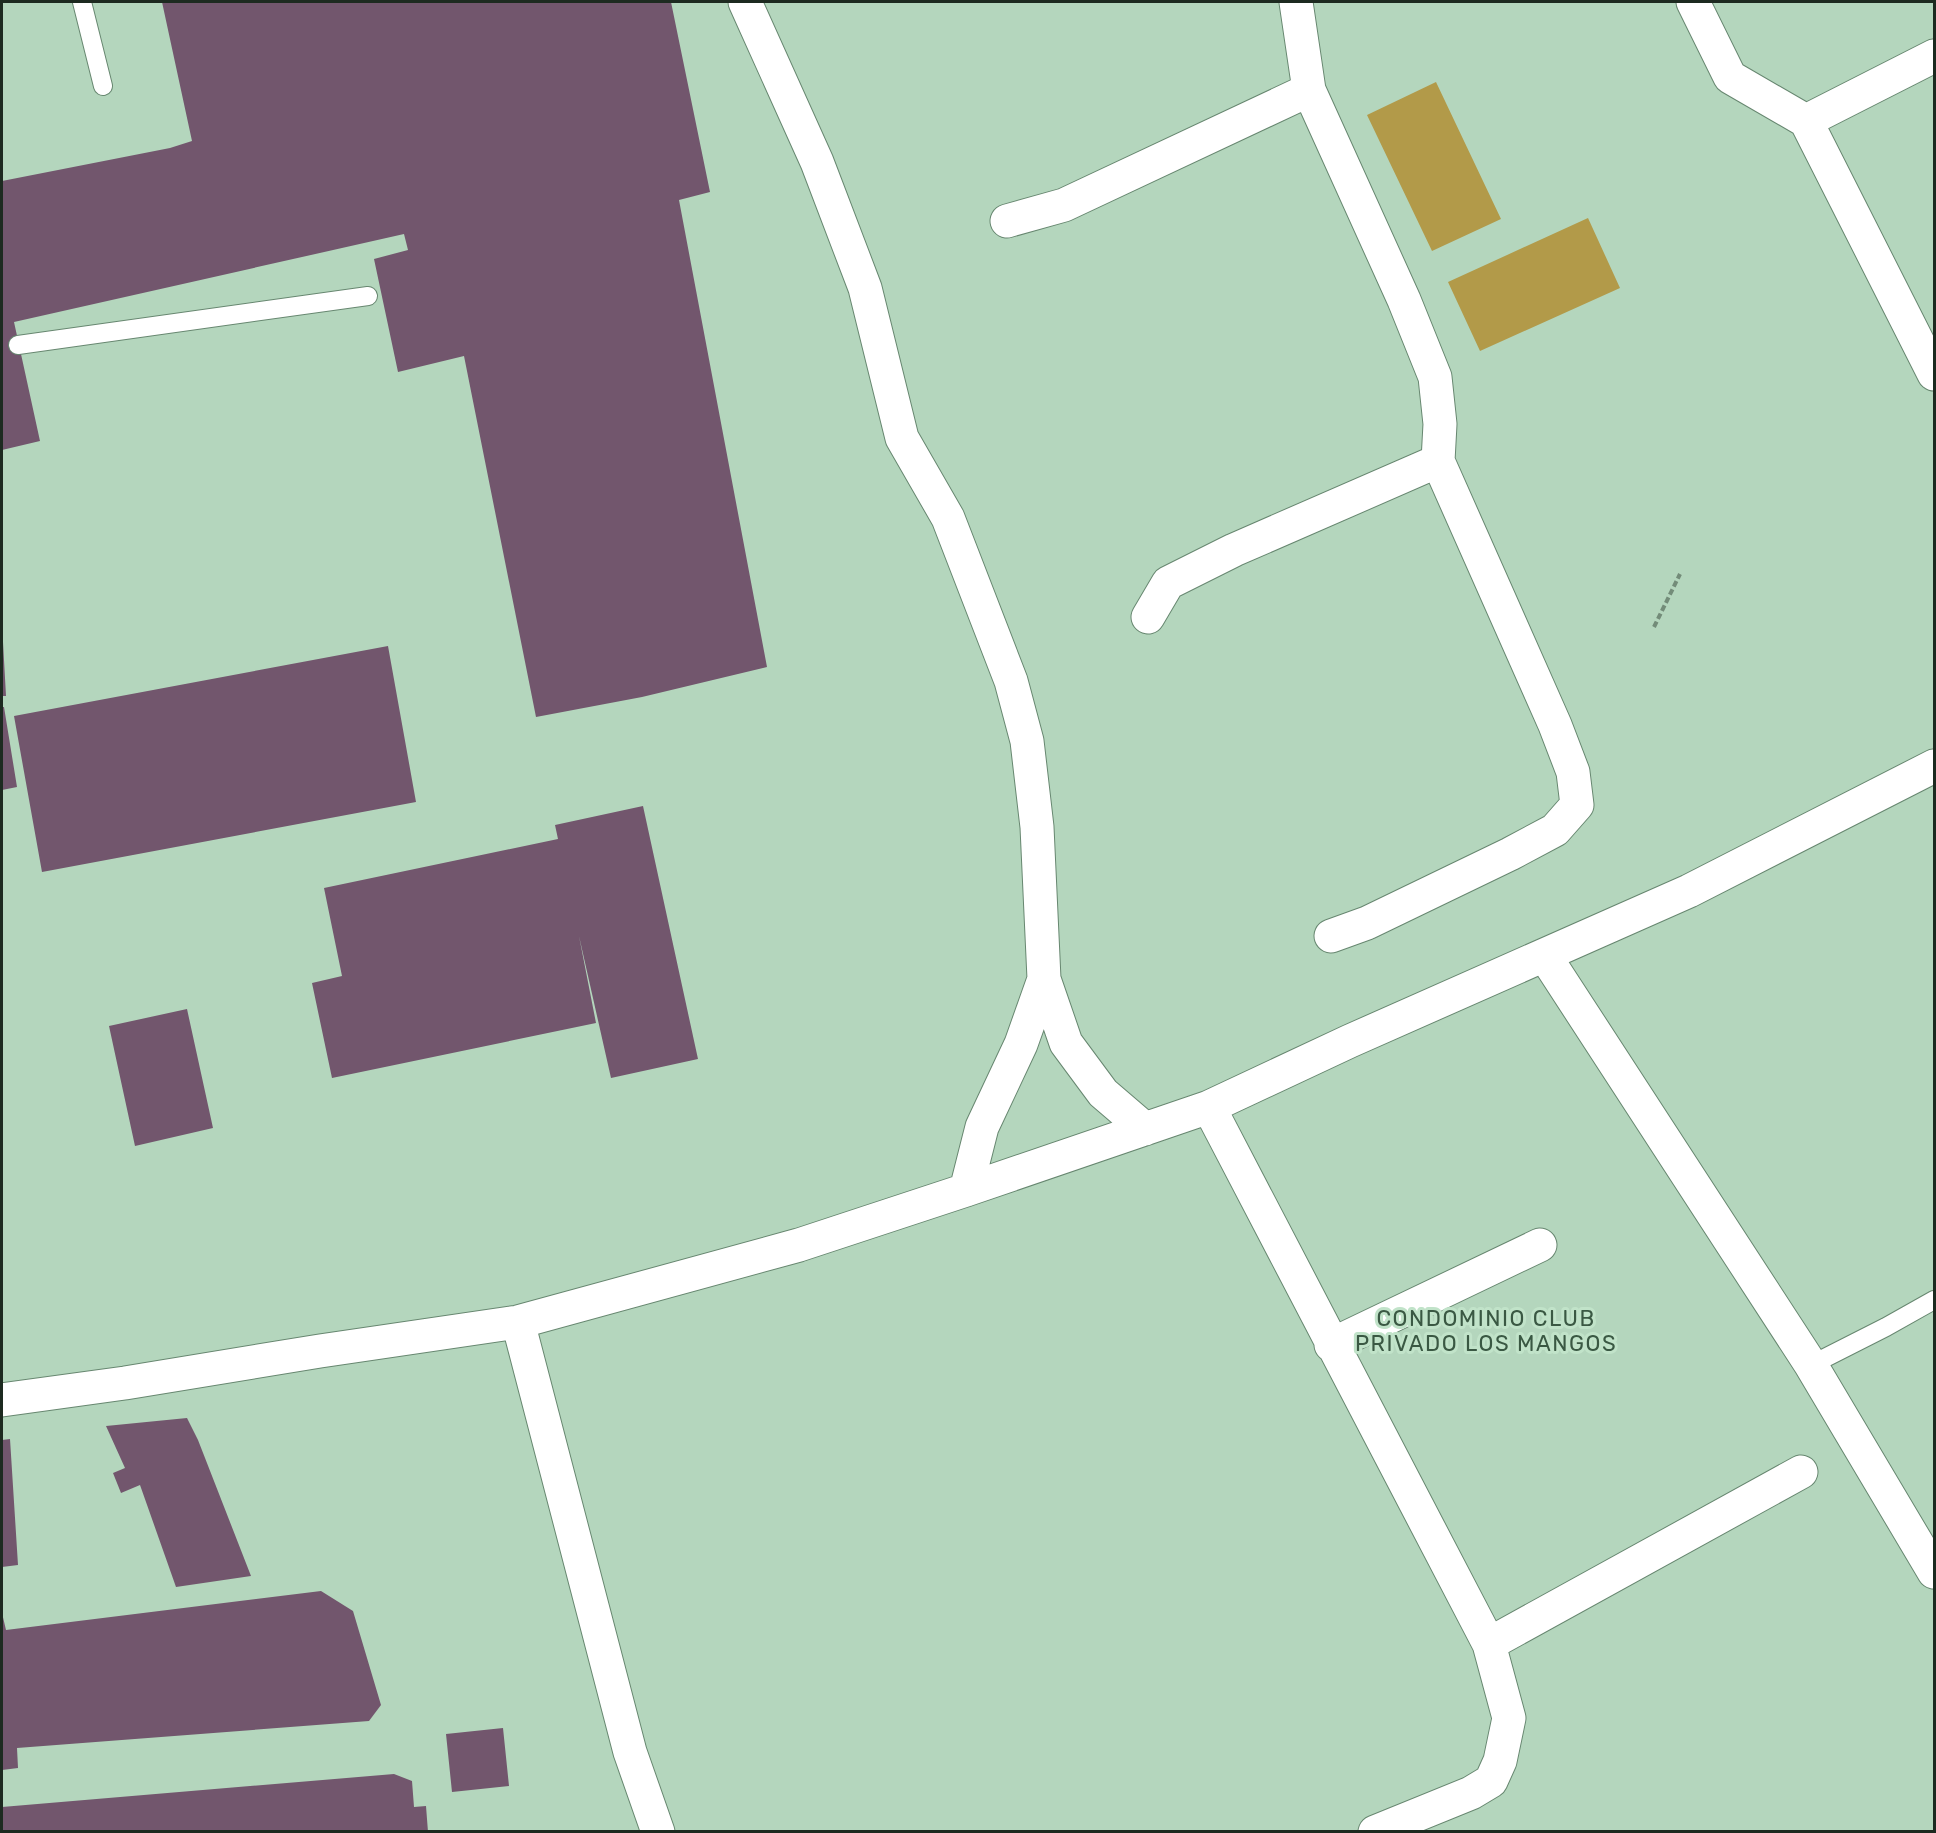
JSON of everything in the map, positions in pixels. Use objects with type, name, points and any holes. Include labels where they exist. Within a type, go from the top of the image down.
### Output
[{"type":"street","points":[[746,2],[817,162],[865,288],[902,438],[948,518],[1011,681],[1027,741],[1037,827],[1044,979],[1066,1043],[1103,1093],[1145,1129]]},
{"type":"street","points":[[1296,2],[1309,90],[1404,300],[1435,377],[1440,424],[1438,461],[1555,724],[1573,772],[1577,805],[1555,830],[1510,854],[1367,923],[1331,936]]},
{"type":"street","points":[[1693,2],[1730,77],[1806,120],[1935,374]]},
{"type":"street","points":[[1806,120],[1935,56]]},
{"type":"street","points":[[1008,221],[1064,204],[1309,90]]},
{"type":"street","points":[[1148,617],[1168,583],[1234,550],[1438,461]]},
{"type":"street","points":[[2,1400],[518,1322],[799,1245],[1209,1107],[1350,1041],[1689,891],[1935,766]]},
{"type":"street","points":[[1545,956],[1811,1365],[1935,1572]]},
{"type":"street","points":[[966,1190],[982,1127],[1021,1044],[1044,979]]},
{"type":"street","points":[[1209,1107],[1489,1644],[1509,1718],[1500,1761],[1491,1781],[1472,1793],[1375,1832]]},
{"type":"street","points":[[1332,1345],[1540,1245]]},
{"type":"street","points":[[518,1322],[630,1752],[658,1832]]},
{"type":"street","points":[[1489,1644],[1801,1472]]},
{"type":"lane","points":[[82,2],[103,86]]},
{"type":"lane","points":[[18,345],[368,296]]},
{"type":"lane","points":[[1811,1365],[1886,1328],[1935,1300]]},
{"type":"path","points":[[1654,627],[1680,574]]},
{"type":"shaded area","points":[[1436,82],[1501,219],[1432,251],[1367,115]]},
{"type":"shaded area","points":[[1588,218],[1620,288],[1480,351],[1448,282]]},
{"type":"building","points":[[162,2],[671,2],[710,192],[679,200],[767,667],[642,697],[536,717],[464,356],[398,372],[374,259],[408,250],[404,234],[14,322],[40,441],[2,450],[2,181],[170,148],[192,141]]},
{"type":"building","points":[[3,642],[6,696],[2,696]]},
{"type":"building","points":[[388,646],[416,802],[42,872],[14,716]]},
{"type":"building","points":[[2,707],[4,707],[17,787],[2,790]]},
{"type":"building","points":[[643,806],[698,1059],[611,1078],[579,936],[596,1023],[332,1078],[312,983],[342,976],[324,888],[558,839],[555,825]]},
{"type":"building","points":[[187,1009],[213,1128],[135,1146],[109,1026]]},
{"type":"building","points":[[187,1418],[198,1440],[251,1576],[176,1587],[140,1485],[121,1493],[113,1473],[125,1468],[106,1426]]},
{"type":"building","points":[[10,1439],[18,1565],[2,1567],[2,1440]]},
{"type":"building","points":[[321,1591],[353,1611],[381,1705],[369,1721],[17,1748],[18,1768],[2,1770],[2,1613],[6,1630]]},
{"type":"building","points":[[503,1728],[509,1786],[452,1792],[446,1734]]},
{"type":"building","points":[[394,1774],[412,1781],[414,1807],[426,1806],[428,1832],[2,1832],[2,1807]]},
{"type":"district","name":"CONDOMINIO CLUB PRIVADO LOS MANGOS","points":[[1486,1330]]}]
